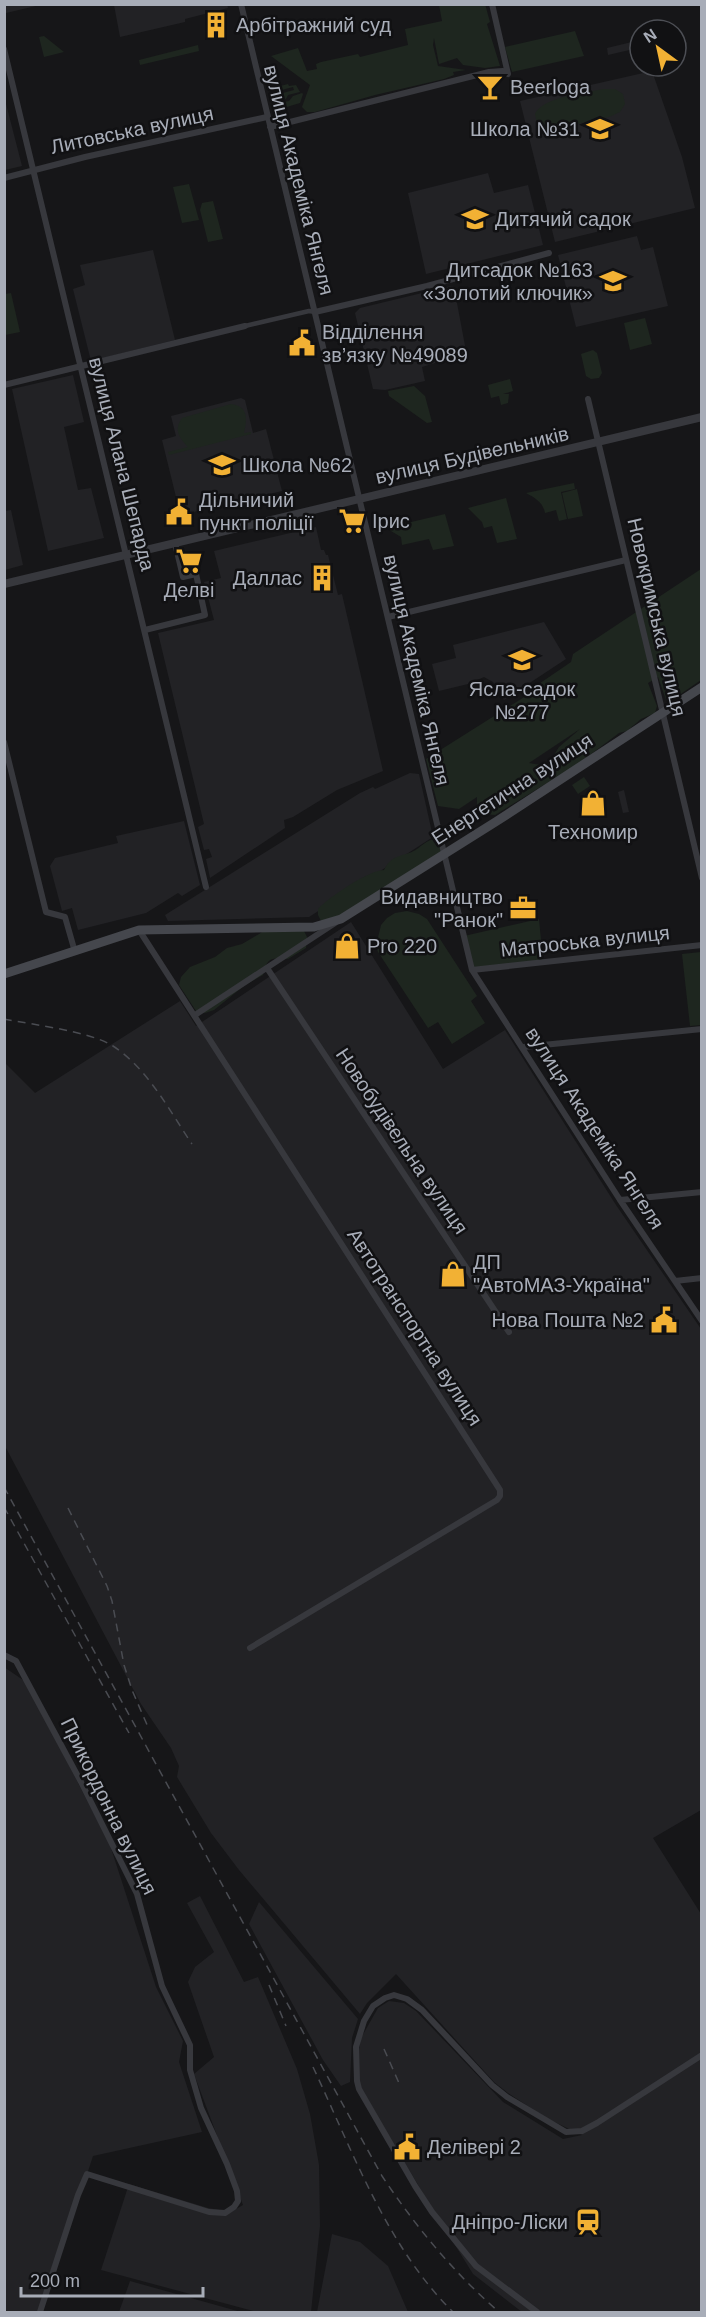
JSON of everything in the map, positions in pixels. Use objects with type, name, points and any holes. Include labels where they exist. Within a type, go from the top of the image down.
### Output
[{"type":"main road","name":"Енергетична вулиця","points":[[4,974],[139,930],[314,927],[341,919],[444,855],[702,687]]},
{"type":"street","name":"вулиця Академіка Янгеля","points":[[241,4],[472,970],[620,1200],[702,1321]]},
{"type":"street","points":[[270,127],[489,72],[508,74],[492,4]]},
{"type":"street","name":"вулиця Алана Шепарда","points":[[4,49],[206,886]]},
{"type":"street","name":"Литовська вулиця","points":[[4,178],[34,169],[267,117]]},
{"type":"street","points":[[4,385],[309,311],[315,312],[427,286],[549,253]]},
{"type":"street","name":"Новокримська вулиця","points":[[588,399],[702,878]]},
{"type":"street","name":"вулиця Будівельників","points":[[4,584],[702,417]]},
{"type":"street","points":[[145,630],[205,615],[196,574],[183,577],[175,543]]},
{"type":"street","points":[[388,617],[626,560]]},
{"type":"street","points":[[4,742],[46,912],[65,917],[75,952]]},
{"type":"street","name":"Енергетична вулиця","points":[[195,1015],[341,919]]},
{"type":"street","name":"Автотранспортна вулиця","points":[[139,930],[500,1490],[497,1500],[250,1648]]},
{"type":"street","name":"Матроська вулиця","points":[[472,970],[702,945]]},
{"type":"street","name":"Новобудівельна вулиця","points":[[267,968],[509,1332]]},
{"type":"street","points":[[523,1047],[702,1029]]},
{"type":"street","points":[[620,1200],[702,1192]]},
{"type":"street","points":[[675,1281],[702,1278]]},
{"type":"street","name":"Прикордонна вулиця","points":[[4,1655],[16,1661],[81,1782],[137,1894],[162,1986],[190,2045],[190,2070],[201,2109],[237,2191],[237,2201],[234,2207],[225,2213],[209,2212],[87,2174],[40,2313]]},
{"type":"street","points":[[537,2313],[482,2271],[432,2212],[359,2089],[356,2067],[358,2036],[373,2006],[394,1995],[407,1999],[422,2010],[492,2085],[507,2097],[566,2132],[582,2131],[597,2123],[702,2055]]},
{"type":"shaded area","points":[[5,4],[40,4],[40,5],[6,13]]},
{"type":"shaded area","points":[[227,4],[228,8],[185,19],[185,22],[120,37],[114,5]]},
{"type":"shaded area","points":[[485,4],[490,22],[487,24],[500,66],[485,68],[463,65],[457,58],[439,64],[434,38],[433,45],[438,66],[466,70],[453,72],[454,75],[444,79],[315,112],[307,112],[302,107],[310,85],[271,56],[298,48],[307,71],[317,69],[316,64],[321,62],[358,54],[360,57],[408,45],[405,29],[442,21],[439,5]]},
{"type":"shaded area","points":[[384,21],[388,32],[373,36],[371,27]]},
{"type":"shaded area","points":[[575,31],[584,56],[512,72],[505,47]]},
{"type":"shaded area","points":[[44,36],[64,52],[44,57],[39,37]]},
{"type":"shaded area","points":[[628,43],[628,50],[608,55],[607,48]]},
{"type":"shaded area","points":[[198,45],[199,51],[140,65],[139,60]]},
{"type":"shaded area","name":"Школа №31","points":[[628,76],[654,78],[682,157],[695,208],[555,242],[520,101]]},
{"type":"shaded area","points":[[288,84],[289,86],[296,85],[300,92],[288,95],[286,99],[280,98],[279,94],[294,90],[293,87],[278,91],[277,87]]},
{"type":"shaded area","points":[[603,89],[615,89],[623,94],[625,104],[620,112],[609,117],[558,128],[546,129],[537,124],[535,114],[546,103]]},
{"type":"shaded area","points":[[302,93],[300,103],[280,109],[279,103],[289,101],[293,96]]},
{"type":"shaded area","points":[[4,96],[22,166],[5,170],[4,170]]},
{"type":"shaded area","name":"Дитячий садок","points":[[488,173],[494,193],[528,185],[543,245],[426,274],[408,193]]},
{"type":"shaded area","points":[[189,184],[199,220],[182,223],[173,187]]},
{"type":"shaded area","points":[[213,201],[223,239],[208,242],[200,210],[202,203]]},
{"type":"shaded area","name":"Дитсадок №163 «Золотий ключик»","points":[[637,236],[641,250],[653,247],[668,306],[576,327],[558,255]]},
{"type":"shaded area","points":[[153,250],[175,340],[91,361],[73,289],[85,285],[80,265]]},
{"type":"shaded area","points":[[454,287],[466,351],[464,354],[422,367],[425,381],[385,390],[373,389],[355,313],[360,308]]},
{"type":"shaded area","points":[[11,293],[20,332],[5,335],[5,294]]},
{"type":"shaded area","points":[[645,318],[652,344],[630,350],[624,323]]},
{"type":"shaded area","points":[[593,350],[597,353],[602,373],[599,378],[591,379],[586,376],[581,354]]},
{"type":"shaded area","points":[[73,375],[84,422],[64,427],[78,490],[91,488],[104,538],[48,551],[12,389]]},
{"type":"shaded area","points":[[510,379],[513,391],[503,394],[509,394],[508,403],[501,405],[499,396],[491,398],[488,385]]},
{"type":"shaded area","points":[[414,386],[425,396],[432,422],[427,423],[389,396],[388,391]]},
{"type":"shaded area","name":"Школа №62","points":[[241,398],[245,400],[253,433],[266,429],[282,491],[185,514],[182,501],[177,501],[162,440],[176,436],[171,416]]},
{"type":"shaded area","points":[[231,404],[237,405],[244,411],[246,419],[244,433],[251,432],[251,434],[169,455],[168,452],[188,447],[180,437],[178,430],[182,418]]},
{"type":"shaded area","points":[[574,483],[575,489],[561,492],[567,519],[559,521],[556,510],[545,513],[540,503],[526,493]]},
{"type":"shaded area","points":[[577,489],[583,516],[568,519],[562,493]]},
{"type":"shaded area","points":[[506,498],[517,539],[497,543],[492,526],[484,528],[482,522],[468,508]]},
{"type":"shaded area","points":[[11,510],[23,565],[5,570],[5,511]]},
{"type":"shaded area","points":[[445,514],[454,546],[433,550],[429,539],[402,545],[401,537],[386,528]]},
{"type":"shaded area","points":[[316,527],[321,550],[328,555],[338,595],[342,594],[383,771],[337,790],[293,817],[284,820],[285,828],[210,878],[206,859],[212,857],[209,849],[204,850],[198,827],[204,824],[158,633],[214,620],[204,582],[221,578],[214,551]]},
{"type":"shaded area","points":[[701,569],[701,680],[672,700],[666,700],[658,677],[648,683],[657,706],[655,713],[641,719],[627,731],[619,733],[578,764],[495,815],[483,811],[477,804],[477,797],[459,809],[438,806],[426,759],[529,694],[530,690],[571,662],[573,654]],"holes":[[[580,729],[559,747],[547,766],[529,763]]]},
{"type":"shaded area","name":"Ясла-садок №277","points":[[544,622],[566,659],[504,700],[493,682],[484,677],[468,684],[439,691],[432,664],[456,658],[453,645]]},
{"type":"shaded area","points":[[410,773],[419,774],[433,837],[309,917],[168,921],[165,915],[360,793],[373,787],[375,789]]},
{"type":"shaded area","points":[[584,777],[590,786],[578,794],[572,785]]},
{"type":"shaded area","points":[[624,790],[629,812],[623,813],[618,792]]},
{"type":"shaded area","points":[[184,821],[200,885],[182,896],[178,893],[146,913],[78,930],[72,908],[62,911],[50,866],[55,858],[118,843],[116,836]]},
{"type":"shaded area","points":[[434,839],[440,843],[441,852],[360,910],[321,921],[318,909],[331,898],[359,879],[384,870],[391,860],[412,852]]},
{"type":"shaded area","points":[[407,911],[427,919],[477,996],[471,1001],[485,1023],[452,1044],[438,1022],[428,1028],[378,952],[376,946],[381,925],[395,913]]},
{"type":"shaded area","points":[[539,919],[543,961],[472,970],[464,936]]},
{"type":"shaded area","points":[[351,922],[443,1069],[505,1030],[616,1205],[701,1329],[701,1810],[653,1838],[701,1914],[701,2312],[522,2312],[473,2274],[361,2089],[358,2054],[361,2038],[378,2008],[389,2001],[404,2003],[416,2011],[503,2102],[563,2139],[582,2135],[546,2118],[494,2082],[396,1974],[367,2003],[360,2014],[239,1870],[211,1833],[177,1777],[179,1766],[171,1748],[141,1704],[5,1446],[4,1062],[35,1093],[180,1001],[196,1026]]},
{"type":"shaded area","points":[[264,931],[304,931],[307,937],[306,948],[288,959],[278,958],[268,962],[263,975],[245,985],[214,1010],[205,1013],[196,1011],[179,985],[181,977],[190,967],[215,957],[227,948],[242,944]]},
{"type":"shaded area","points":[[701,952],[701,1025],[690,1026],[682,954]]},
{"type":"shaded area","points":[[4,1667],[26,1682],[110,1845],[156,1987],[183,2041],[179,2062],[202,2132],[93,2156],[42,2312],[5,2312]]},
{"type":"shaded area","points":[[200,1896],[244,1982],[258,1977],[297,2069],[310,2114],[319,2165],[320,2226],[311,2312],[257,2312],[101,2270],[129,2184],[208,2208],[231,2212],[243,2205],[194,2074],[214,2057],[188,1982],[195,1967],[214,1952],[187,1903]]},
{"type":"shaded area","points":[[259,1902],[358,2019],[352,2038],[350,2082],[341,2086],[323,2060],[249,1924]]},
{"type":"shaded area","points":[[332,2234],[360,2242],[388,2266],[408,2312],[317,2312]]},
{"type":"shaded area","points":[[130,2281],[241,2312],[119,2312]]},
{"type":"railway","points":[[4,1019],[76,1032],[113,1046],[137,1066],[147,1078],[192,1144]]},
{"type":"railway","points":[[4,1487],[382,2176],[436,2248],[499,2312]]},
{"type":"railway","points":[[4,1507],[129,1733]]},
{"type":"railway","points":[[68,1508],[107,1586],[124,1665],[148,1727]]},
{"type":"railway","points":[[269,1985],[286,2026]]},
{"type":"railway","points":[[384,2049],[399,2083]]},
{"type":"railway","points":[[313,2067],[357,2164],[390,2228],[409,2258],[453,2312]]},
{"type":"place","name":"Арбітражний суд","points":[[216,25]]},
{"type":"place","name":"Beerloga","points":[[490,87]]},
{"type":"place","name":"Школа №31","points":[[600,129]]},
{"type":"place","name":"Дитячий садок","points":[[475,219]]},
{"type":"place","name":"Дитсадок №163 «Золотий ключик»","points":[[613,281]]},
{"type":"place","name":"Відділення зв’язку №49089","points":[[302,343]]},
{"type":"place","name":"Школа №62","points":[[222,465]]},
{"type":"place","name":"Дільничий пункт поліції","points":[[179,512]]},
{"type":"place","name":"Ірис","points":[[352,521]]},
{"type":"place","name":"Делві","points":[[189,561]]},
{"type":"place","name":"Даллас","points":[[322,578]]},
{"type":"place","name":"Ясла-садок №277","points":[[522,660]]},
{"type":"place","name":"Техномир","points":[[593,803]]},
{"type":"place","name":"Видавництво \"Ранок\"","points":[[523,908]]},
{"type":"place","name":"Pro 220","points":[[347,946]]},
{"type":"place","name":"ДП \"АвтоМАЗ-Україна\"","points":[[453,1274]]},
{"type":"place","name":"Нова Пошта №2","points":[[664,1320]]},
{"type":"place","name":"Делівері 2","points":[[407,2147]]},
{"type":"place","name":"Дніпро-Ліски","points":[[588,2222]]}]
